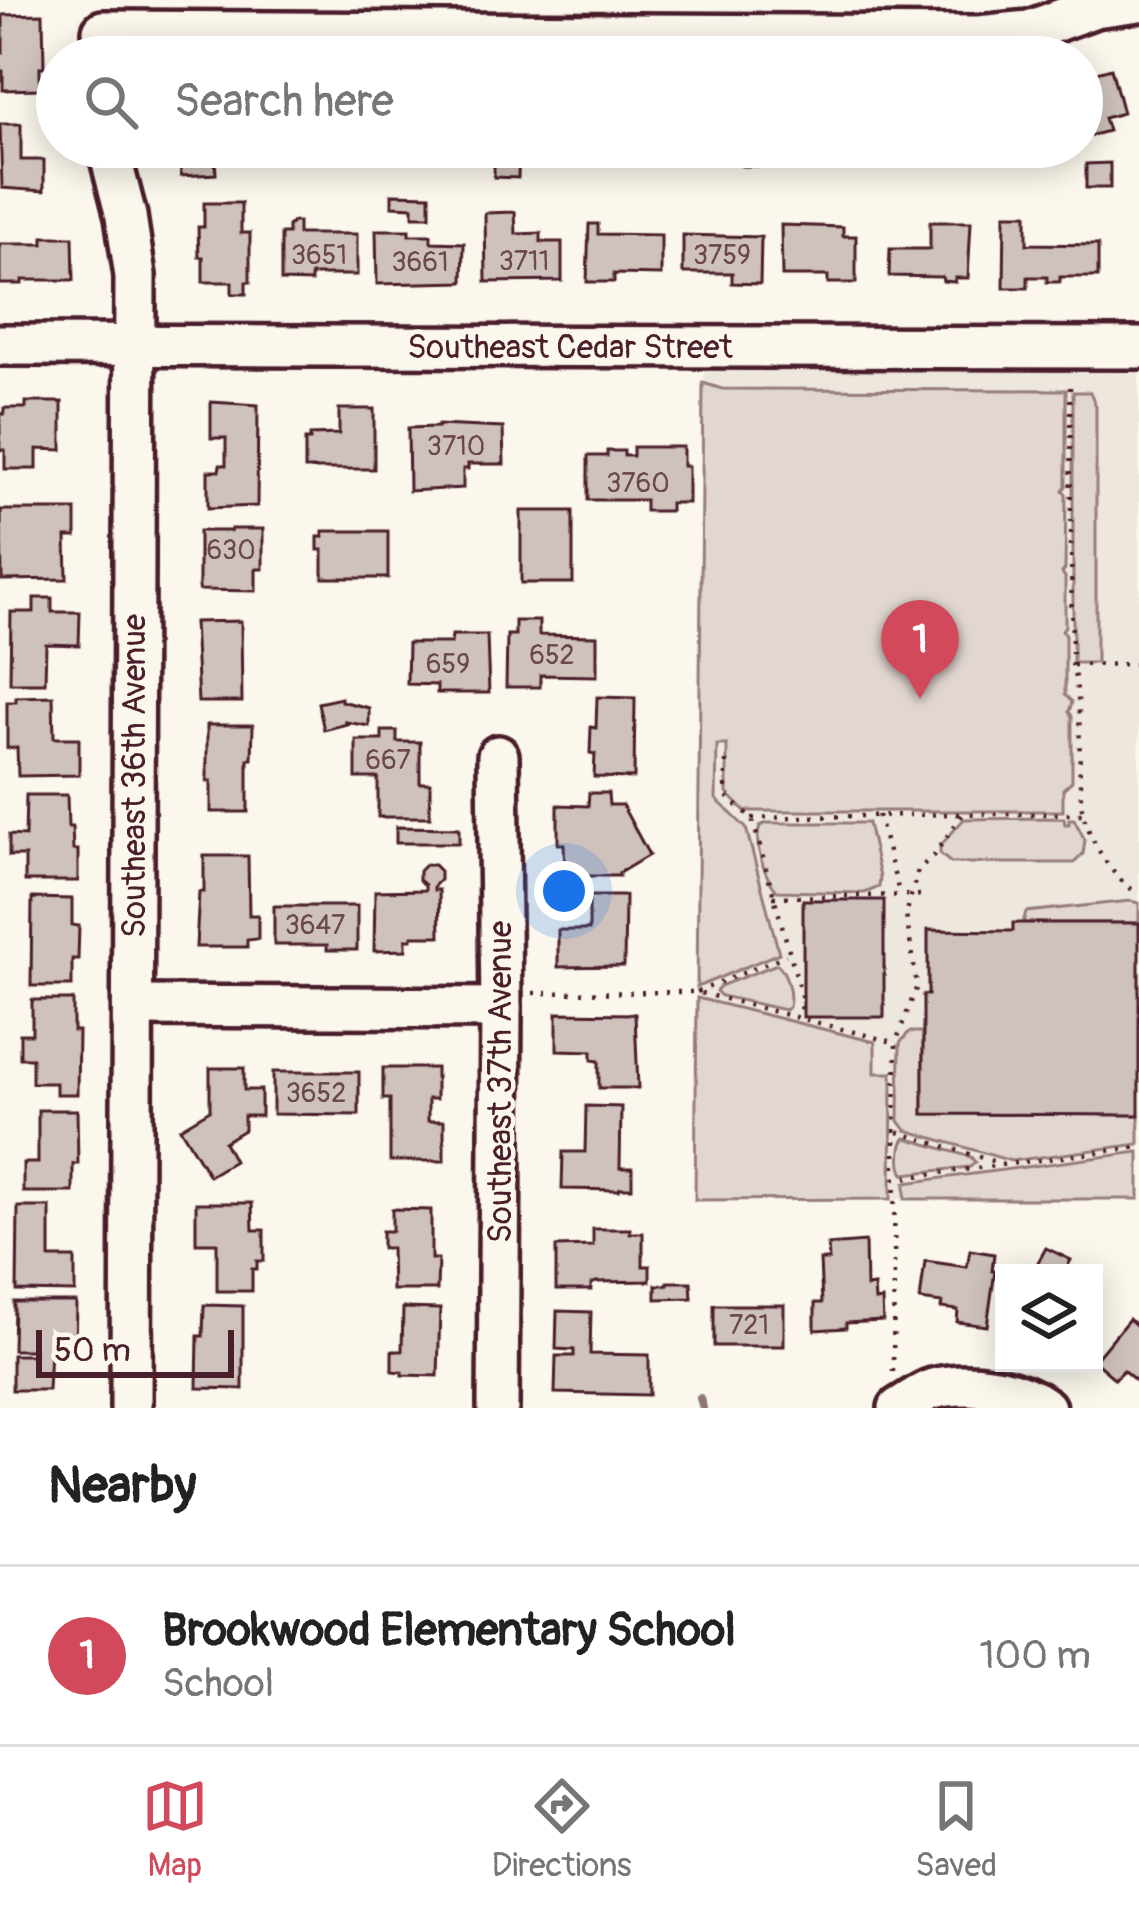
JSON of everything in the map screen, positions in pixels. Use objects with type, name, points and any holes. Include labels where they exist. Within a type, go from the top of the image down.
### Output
[{"type":"street","points":[[103,29],[551,17],[979,36],[1029,31],[1095,7],[1139,2]]},
{"type":"street","name":"Southeast 36th Avenue","points":[[112,168],[133,250],[136,345],[130,1408]]},
{"type":"street","name":"Southeast Cedar Street","points":[[0,344],[1139,348]]},
{"type":"street","name":"Southeast 37th Avenue","points":[[498,756],[498,1408]]},
{"type":"street","points":[[133,1006],[501,1008]]},
{"type":"street","points":[[896,1396],[987,1386],[1029,1396],[1045,1408]]},
{"type":"path","points":[[1070,387],[1072,664],[1079,690],[1082,814],[1107,864],[1123,885],[1139,893]]},
{"type":"path","points":[[1072,664],[1139,664]]},
{"type":"path","points":[[726,761],[726,796],[752,818],[801,993],[801,1018]]},
{"type":"path","points":[[896,1396],[896,1042],[917,986],[906,915],[918,871],[963,814]]},
{"type":"path","points":[[752,818],[1082,814]]},
{"type":"path","points":[[878,815],[900,896]]},
{"type":"path","points":[[773,897],[928,895]]},
{"type":"path","points":[[698,992],[788,955]]},
{"type":"path","points":[[501,1008],[523,995],[541,992],[698,992],[896,1042]]},
{"type":"path","points":[[895,1131],[1007,1165]]},
{"type":"path","points":[[894,1179],[1139,1147]]},
{"type":"shaded area","points":[[704,366],[1139,368],[1139,1199],[695,1200]]},
{"type":"shaded area","points":[[703,383],[722,389],[1066,390],[1062,630],[1065,695],[1072,702],[1072,781],[1063,789],[1063,811],[745,811],[727,793],[727,745],[717,745],[716,799],[746,828],[779,953],[697,987]]},
{"type":"shaded area","points":[[1073,392],[1090,392],[1096,406],[1096,663],[1073,663]]},
{"type":"shaded area","points":[[1064,818],[1065,824],[1074,819],[1085,840],[1083,854],[1074,863],[951,863],[940,854],[940,846],[964,819]]},
{"type":"shaded area","points":[[868,823],[879,887],[865,893],[777,891],[759,851],[760,826]]},
{"type":"shaded area","points":[[1139,903],[1139,923],[1023,923],[1026,912]]},
{"type":"shaded area","points":[[777,964],[789,990],[785,1010],[716,991],[720,986]]},
{"type":"shaded area","points":[[697,998],[875,1042],[875,1073],[892,1073],[891,1199],[695,1200]]},
{"type":"shaded area","points":[[909,1032],[923,1032],[923,1114],[1139,1115],[1139,1144],[1011,1161],[906,1130],[899,1121],[900,1043]]},
{"type":"shaded area","points":[[906,1138],[975,1162],[970,1167],[904,1174],[900,1155]]},
{"type":"shaded area","points":[[1139,1152],[1139,1199],[905,1199],[905,1183]]},
{"type":"building","points":[[43,14],[43,36],[36,36],[36,89],[3,90],[3,15]]},
{"type":"building","points":[[1111,68],[1123,113],[1104,118],[1108,131],[1103,132],[1103,70]]},
{"type":"building","points":[[0,124],[21,124],[21,160],[36,160],[36,168],[44,168],[44,191],[2,188]]},
{"type":"building","points":[[1103,163],[1110,163],[1110,188],[1086,188],[1086,168],[1103,168]]},
{"type":"building","points":[[180,168],[216,168],[216,174],[181,176]]},
{"type":"building","points":[[494,168],[518,168],[518,178],[494,177]]},
{"type":"building","points":[[392,194],[430,195],[430,216],[413,216],[413,207],[392,206]]},
{"type":"building","points":[[204,203],[241,203],[241,233],[250,233],[246,294],[232,294],[232,282],[203,282],[198,227],[204,227]]},
{"type":"building","points":[[515,212],[516,234],[541,233],[541,242],[562,242],[562,281],[486,282],[485,213]]},
{"type":"building","points":[[1005,214],[1027,214],[1027,244],[1098,245],[1098,277],[1060,277],[1060,282],[1047,282],[1047,277],[1028,277],[1028,288],[1004,288]]},
{"type":"building","points":[[293,222],[298,222],[298,234],[357,234],[357,275],[311,275],[311,282],[281,281],[281,234],[288,234]]},
{"type":"building","points":[[930,222],[971,222],[968,278],[955,278],[955,282],[942,277],[889,276],[890,249],[930,249]]},
{"type":"building","points":[[589,224],[598,224],[598,234],[661,235],[661,275],[614,274],[614,282],[587,282]]},
{"type":"building","points":[[781,225],[843,227],[843,236],[856,236],[856,283],[828,283],[828,276],[782,276]]},
{"type":"building","points":[[376,230],[409,230],[409,235],[431,235],[431,242],[464,243],[463,282],[377,284]]},
{"type":"building","points":[[683,235],[761,237],[760,284],[732,283],[732,273],[683,273]]},
{"type":"building","points":[[43,237],[73,237],[74,280],[0,284],[0,244],[43,244]]},
{"type":"building","points":[[26,402],[62,402],[62,450],[37,449],[37,469],[5,469],[0,414],[4,408],[26,408]]},
{"type":"building","points":[[211,402],[258,405],[257,506],[208,508],[208,471],[226,465],[226,438],[211,438]]},
{"type":"building","points":[[339,409],[374,409],[374,469],[305,469],[305,440],[310,435],[339,434]]},
{"type":"building","points":[[408,428],[503,428],[504,464],[468,464],[463,469],[463,488],[409,491]]},
{"type":"building","points":[[633,447],[683,447],[688,503],[670,503],[670,511],[645,511],[645,500],[588,500],[588,456],[624,451],[624,456],[633,456]]},
{"type":"building","points":[[1,510],[76,510],[76,537],[66,537],[67,579],[2,580]]},
{"type":"building","points":[[521,511],[573,511],[573,583],[521,583]]},
{"type":"building","points":[[263,529],[263,569],[256,569],[256,591],[199,590],[199,531]]},
{"type":"building","points":[[323,531],[388,531],[388,578],[323,578],[318,537],[323,537]]},
{"type":"building","points":[[34,598],[52,598],[52,612],[80,612],[79,645],[46,644],[45,683],[10,683],[11,612],[34,612]]},
{"type":"building","points":[[241,621],[242,702],[198,702],[194,622]]},
{"type":"building","points":[[515,621],[539,621],[539,635],[597,636],[597,676],[540,675],[540,687],[506,687],[507,635],[515,635]]},
{"type":"building","points":[[452,635],[487,635],[489,693],[437,693],[437,685],[407,684],[408,643],[451,643]]},
{"type":"building","points":[[53,696],[54,738],[79,738],[79,775],[18,776],[17,748],[7,748],[7,702],[16,702],[16,697]]},
{"type":"building","points":[[597,697],[635,698],[634,778],[594,777],[595,754],[590,753]]},
{"type":"building","points":[[341,698],[369,708],[369,726],[346,722],[324,730],[318,703]]},
{"type":"building","points":[[207,725],[253,725],[248,812],[211,812]]},
{"type":"building","points":[[382,731],[397,731],[397,742],[420,742],[420,783],[430,783],[430,817],[378,817],[378,778],[356,778],[356,740],[382,740]]},
{"type":"building","points":[[589,793],[608,793],[609,805],[622,805],[649,855],[619,876],[565,876],[564,844],[558,844],[558,805],[588,806]]},
{"type":"building","points":[[26,795],[67,795],[68,827],[72,827],[73,850],[78,850],[78,881],[25,881],[25,856],[9,856],[9,835],[25,836]]},
{"type":"building","points":[[396,827],[459,828],[459,843],[396,843]]},
{"type":"building","points":[[204,856],[248,856],[249,915],[258,915],[258,939],[247,940],[247,947],[196,947]]},
{"type":"building","points":[[425,865],[440,871],[434,890],[439,890],[440,936],[412,936],[406,939],[406,950],[374,951],[375,891],[425,890],[419,871]]},
{"type":"building","points":[[589,896],[625,896],[624,966],[558,967],[558,930],[589,930]]},
{"type":"building","points":[[32,898],[72,899],[72,925],[79,926],[72,986],[31,986]]},
{"type":"building","points":[[803,900],[884,900],[884,1017],[803,1017]]},
{"type":"building","points":[[274,906],[357,906],[357,950],[274,945]]},
{"type":"building","points":[[1013,923],[1139,923],[1139,1115],[923,1114],[928,930],[1013,931]]},
{"type":"building","points":[[32,1000],[73,1000],[73,1031],[78,1031],[77,1094],[56,1094],[56,1083],[32,1083],[32,1058],[20,1058],[20,1034],[32,1034]]},
{"type":"building","points":[[557,1013],[635,1014],[638,1088],[599,1088],[599,1061],[592,1060],[592,1051],[557,1050]]},
{"type":"building","points":[[210,1068],[244,1068],[244,1090],[261,1090],[261,1116],[244,1116],[244,1130],[224,1142],[234,1161],[209,1176],[180,1128],[210,1110]]},
{"type":"building","points":[[383,1068],[436,1068],[436,1099],[428,1099],[428,1121],[444,1121],[444,1161],[390,1161],[390,1099],[383,1099]]},
{"type":"building","points":[[273,1072],[359,1072],[359,1115],[273,1114]]},
{"type":"building","points":[[586,1106],[621,1107],[620,1168],[632,1168],[632,1188],[562,1189],[563,1152],[585,1152]]},
{"type":"building","points":[[38,1110],[77,1110],[78,1164],[73,1164],[73,1192],[23,1192],[23,1163],[38,1163]]},
{"type":"building","points":[[196,1203],[252,1203],[253,1230],[264,1230],[264,1261],[257,1261],[257,1269],[252,1269],[252,1291],[217,1291],[217,1243],[196,1243]]},
{"type":"building","points":[[18,1207],[50,1207],[50,1258],[75,1258],[75,1292],[17,1291]]},
{"type":"building","points":[[392,1209],[431,1210],[431,1259],[438,1259],[437,1290],[392,1290],[391,1248],[382,1248],[382,1231],[392,1231]]},
{"type":"building","points":[[593,1229],[643,1233],[643,1266],[650,1266],[650,1281],[596,1282],[591,1290],[556,1290],[556,1247],[593,1246]]},
{"type":"building","points":[[865,1242],[866,1287],[874,1286],[875,1301],[882,1300],[883,1321],[815,1330],[815,1303],[822,1303],[820,1260],[829,1260],[828,1245]]},
{"type":"building","points":[[1046,1248],[1071,1260],[1069,1264],[1037,1264]]},
{"type":"building","points":[[970,1250],[994,1254],[987,1326],[957,1322],[958,1310],[920,1300],[925,1261],[967,1267]]},
{"type":"building","points":[[691,1282],[692,1298],[656,1299],[656,1285]]},
{"type":"building","points":[[14,1302],[76,1302],[75,1350],[50,1350],[48,1390],[12,1390],[12,1355],[34,1355],[34,1350],[13,1350]]},
{"type":"building","points":[[204,1305],[243,1306],[243,1389],[197,1388]]},
{"type":"building","points":[[714,1305],[784,1305],[784,1346],[714,1346]]},
{"type":"building","points":[[403,1308],[440,1309],[438,1376],[392,1371],[392,1351],[402,1351]]},
{"type":"building","points":[[557,1311],[591,1312],[590,1354],[649,1355],[649,1395],[555,1393],[556,1356],[574,1356],[574,1350],[556,1349]]},
{"type":"building","points":[[1129,1319],[1139,1328],[1139,1378],[1136,1381],[1123,1370],[1115,1379],[1103,1369],[1103,1350]]},
{"type":"waterway","points":[[700,1398],[703,1408]]},
{"type":"place","name":"Brookwood Elementary School","points":[[920,699]]}]
